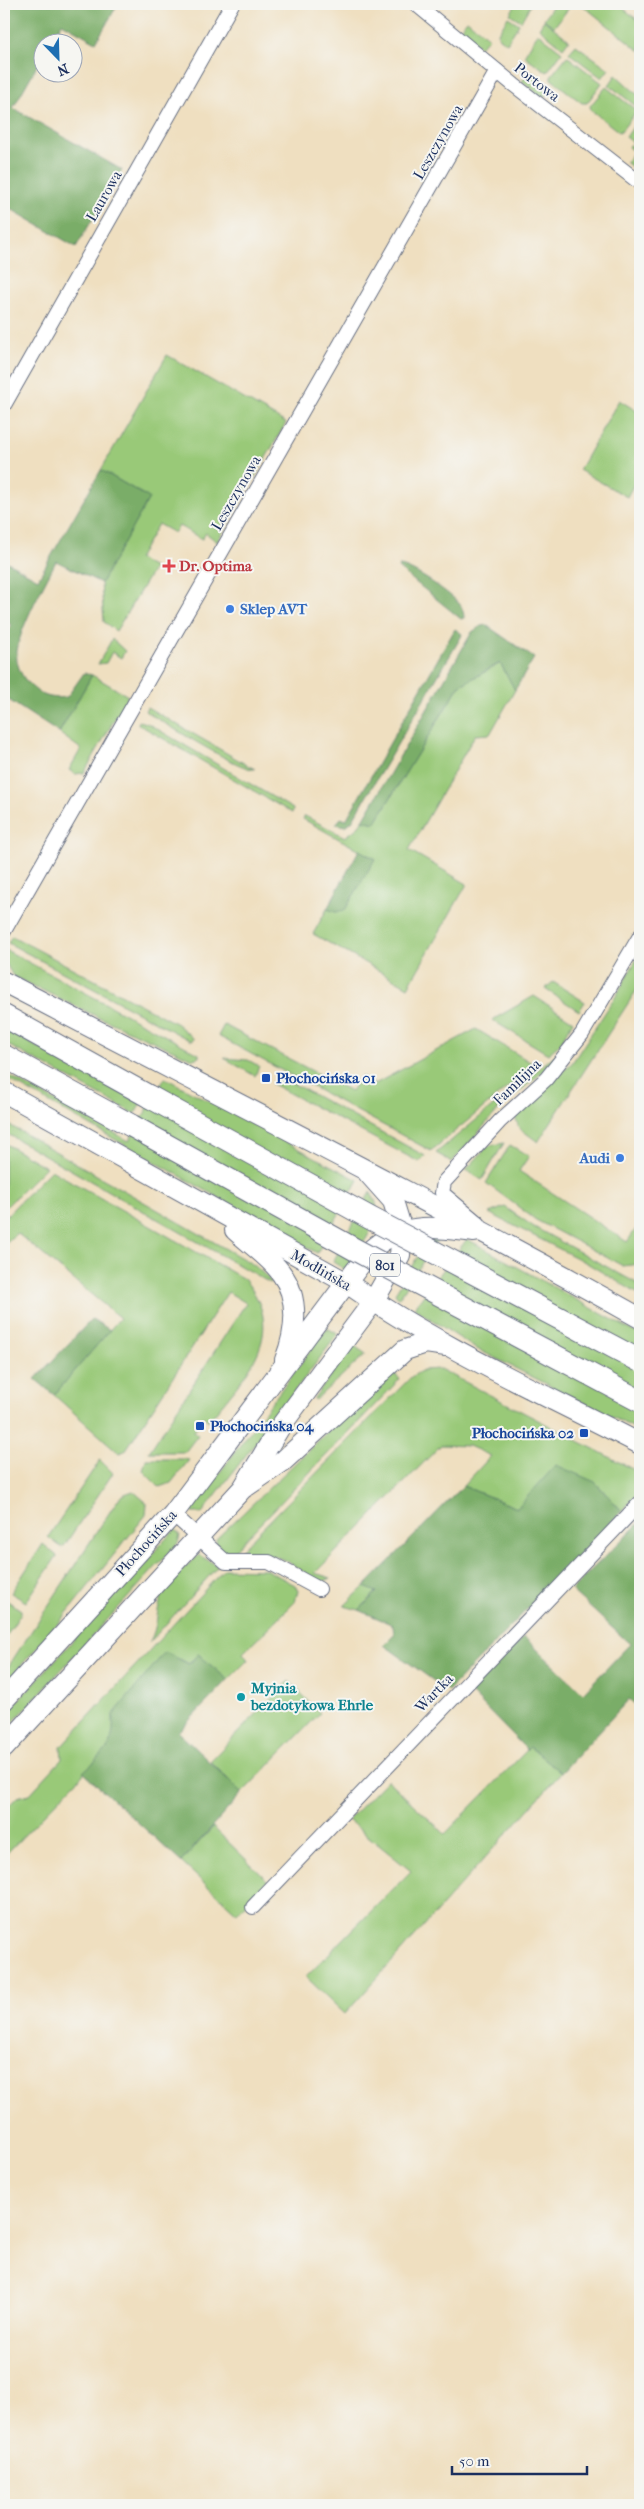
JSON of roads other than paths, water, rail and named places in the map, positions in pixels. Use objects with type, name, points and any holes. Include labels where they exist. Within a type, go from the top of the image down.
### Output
[{"type":"main road","points":[[4,982],[488,1234],[640,1318]]},
{"type":"main road","name":"801","points":[[4,1016],[370,1218],[640,1361]]},
{"type":"main road","name":"801","points":[[4,1056],[354,1249],[640,1400]]},
{"type":"main road","name":"Modlińska","points":[[4,1092],[347,1284],[373,1302],[452,1347],[640,1444]]},
{"type":"main road","points":[[4,1748],[244,1488],[280,1427],[373,1302],[400,1255],[402,1230],[393,1201],[368,1173]]},
{"type":"main road","name":"Płochocińska","points":[[208,1206],[282,1273],[292,1295],[295,1320],[294,1329],[290,1347],[278,1377]]},
{"type":"main road","name":"Płochocińska","points":[[4,1700],[174,1514],[371,1250],[388,1236],[402,1230],[431,1228],[488,1234]]},
{"type":"main road","points":[[244,1488],[282,1462],[405,1350],[426,1343],[452,1347]]},
{"type":"street","name":"Laurowa","points":[[4,405],[232,4]]},
{"type":"street","name":"Portowa","points":[[416,4],[497,71],[640,183]]},
{"type":"street","name":"Leszczynowa","points":[[4,931],[497,71]]},
{"type":"street","name":"Familijna","points":[[488,1234],[442,1193],[444,1182],[500,1121],[546,1079],[582,1034],[640,936]]},
{"type":"street","name":"Wartka","points":[[253,1907],[640,1503]]},
{"type":"street","points":[[174,1514],[226,1562],[269,1562],[319,1589]]},
{"type":"place","name":"Dr. Optima","points":[[169,566]]},
{"type":"place","name":"Sklep AVT","points":[[230,609]]},
{"type":"place","name":"Płochocińska 01","points":[[266,1078]]},
{"type":"place","name":"Audi","points":[[620,1158]]},
{"type":"place","name":"Płochocińska 04","points":[[200,1426]]},
{"type":"place","name":"Płochocińska 02","points":[[584,1433]]},
{"type":"place","name":"Myjnia bezdotykowa Ehrle","points":[[241,1697]]}]
